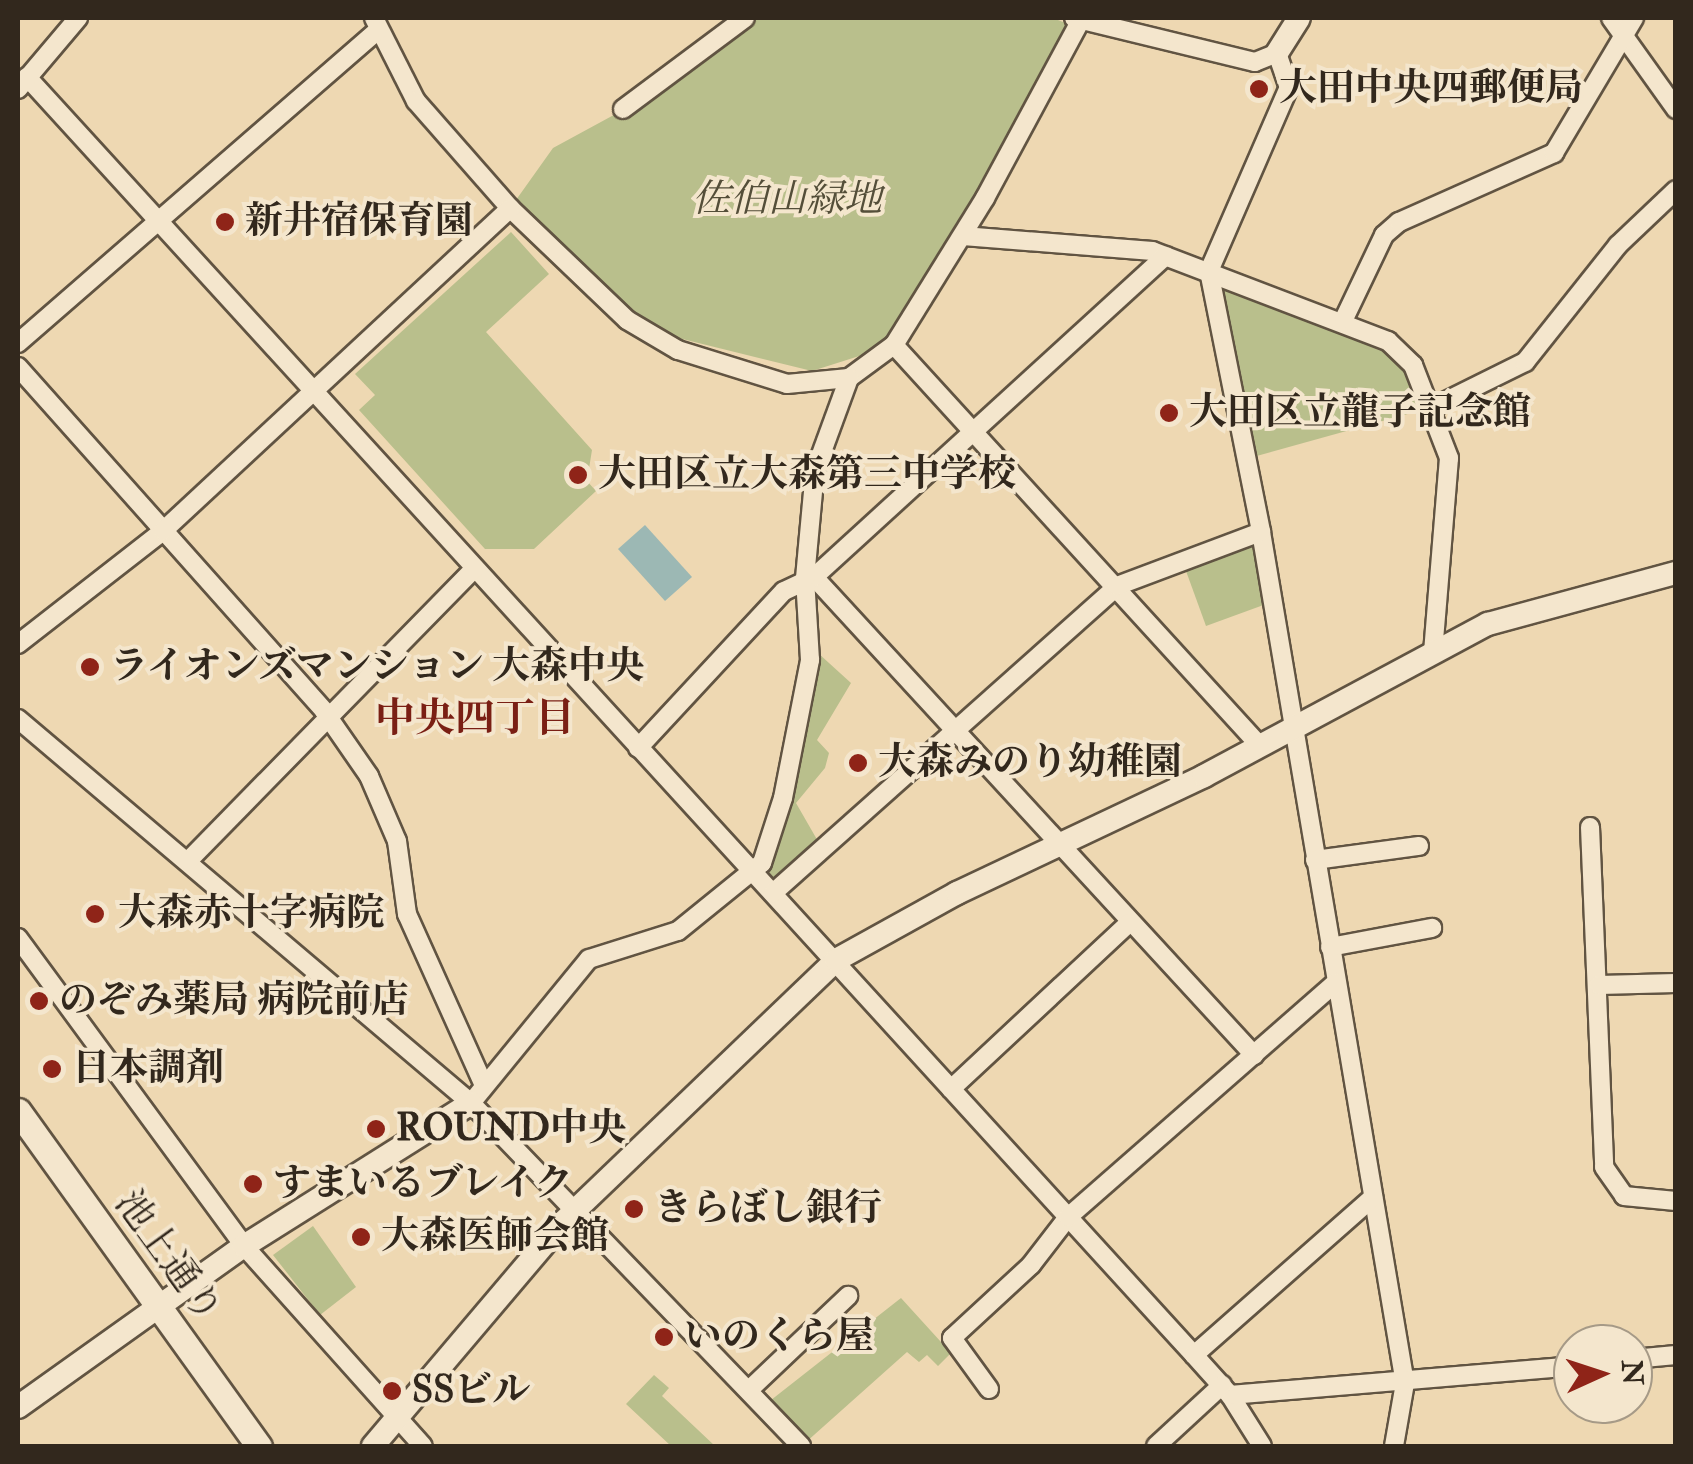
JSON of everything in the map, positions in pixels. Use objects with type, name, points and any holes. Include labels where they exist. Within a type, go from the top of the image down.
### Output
[{"type":"main road","name":"池上通り","points":[[18,1111],[259,1446]]},
{"type":"street","points":[[78,18],[22,83],[158,223],[836,960],[1226,1390],[1262,1446]]},
{"type":"street","points":[[624,110],[746,18]]},
{"type":"street","points":[[18,343],[158,223],[376,24],[416,101],[510,208],[627,320],[678,350],[787,384],[849,378],[894,346],[964,236],[1079,18],[1255,62],[1277,53],[1299,18]]},
{"type":"street","points":[[1611,18],[1630,25],[1676,109]]},
{"type":"street","points":[[1344,319],[1384,235],[1399,222],[1554,153],[1630,25]]},
{"type":"street","points":[[1277,53],[1290,87],[1209,271],[1261,532],[1405,1382],[1394,1446]]},
{"type":"street","points":[[1432,408],[1525,362],[1618,244],[1676,190]]},
{"type":"street","points":[[18,644],[163,531],[510,208]]},
{"type":"street","points":[[964,236],[1164,256],[1344,319],[1388,341],[1413,365],[1432,408],[1451,481],[1430,629],[1433,652]]},
{"type":"street","points":[[638,748],[738,636],[810,577],[1164,256]]},
{"type":"street","points":[[894,346],[1261,747]]},
{"type":"street","points":[[18,367],[331,718],[368,776],[397,841],[407,914],[477,1093]]},
{"type":"street","points":[[18,1407],[244,1246],[477,1093],[589,959],[678,931],[754,872],[784,798],[810,660],[815,472],[849,378]]},
{"type":"street","points":[[772,893],[1117,586],[1261,532]]},
{"type":"street","points":[[188,861],[474,568]]},
{"type":"street","points":[[373,1446],[575,1210],[836,960],[1058,844],[1261,747],[1433,652],[1523,610],[1676,573]]},
{"type":"street","points":[[810,577],[1254,1055]]},
{"type":"street","points":[[18,721],[477,1093],[575,1210],[801,1446]]},
{"type":"street","points":[[1590,827],[1608,1181],[1640,1202],[1676,1201]]},
{"type":"street","points":[[1315,860],[1418,846]]},
{"type":"street","points":[[951,1089],[1129,923]]},
{"type":"street","points":[[1330,947],[1432,928]]},
{"type":"street","points":[[18,938],[244,1246],[423,1446]]},
{"type":"street","points":[[988,1389],[952,1338],[1031,1265],[1068,1217],[1336,982]]},
{"type":"street","points":[[1599,985],[1676,983]]},
{"type":"street","points":[[1194,1355],[1372,1196]]},
{"type":"street","points":[[749,1390],[848,1296]]},
{"type":"street","points":[[1156,1446],[1226,1390],[1405,1382],[1553,1368]]},
{"type":"green space","name":"佐伯山緑地","points":[[754,18],[1053,18],[1073,26],[894,345],[812,371],[642,329],[516,200],[553,148],[669,85]]},
{"type":"green space","points":[[511,232],[549,274],[486,332],[592,450],[587,481],[596,491],[534,549],[485,549],[359,410],[375,395],[355,374]]},
{"type":"green space","points":[[1222,289],[1381,347],[1404,368],[1422,410],[1253,457]]},
{"type":"green space","points":[[1257,544],[1269,603],[1206,626],[1186,571]]},
{"type":"green space","points":[[818,653],[851,683],[817,740],[829,753],[825,768],[796,803],[819,843],[775,885],[765,875],[797,775]]},
{"type":"green space","points":[[313,1226],[356,1287],[320,1315],[273,1255]]},
{"type":"green space","points":[[901,1298],[951,1353],[938,1366],[927,1355],[919,1362],[907,1352],[805,1443],[766,1404]]},
{"type":"green space","points":[[654,1375],[669,1388],[662,1396],[715,1446],[671,1446],[626,1404]]},
{"type":"water","points":[[645,525],[692,577],[665,601],[618,549]]},
{"type":"place","name":"大田中央四郵便局","points":[[1259,89]]},
{"type":"place","name":"新井宿保育園","points":[[225,222]]},
{"type":"place","name":"大田区立龍子記念館","points":[[1169,413]]},
{"type":"place","name":"大田区立大森第三中学校","points":[[578,475]]},
{"type":"place","name":"ライオンズマンション 大森中央","points":[[90,667]]},
{"type":"place","name":"大森みのり幼稚園","points":[[858,763]]},
{"type":"place","name":"大森赤十字病院","points":[[95,914]]},
{"type":"place","name":"のぞみ薬局 病院前店","points":[[39,1001]]},
{"type":"place","name":"日本調剤","points":[[52,1069]]},
{"type":"place","name":"ROUND中央","points":[[376,1129]]},
{"type":"place","name":"すまいるブレイク","points":[[253,1184]]},
{"type":"place","name":"きらぼし銀行","points":[[634,1209]]},
{"type":"place","name":"大森医師会館","points":[[361,1237]]},
{"type":"place","name":"いのくら屋","points":[[664,1337]]},
{"type":"place","name":"SSビル","points":[[392,1391]]},
{"type":"district","name":"中央四丁目","points":[[475,719]]}]
